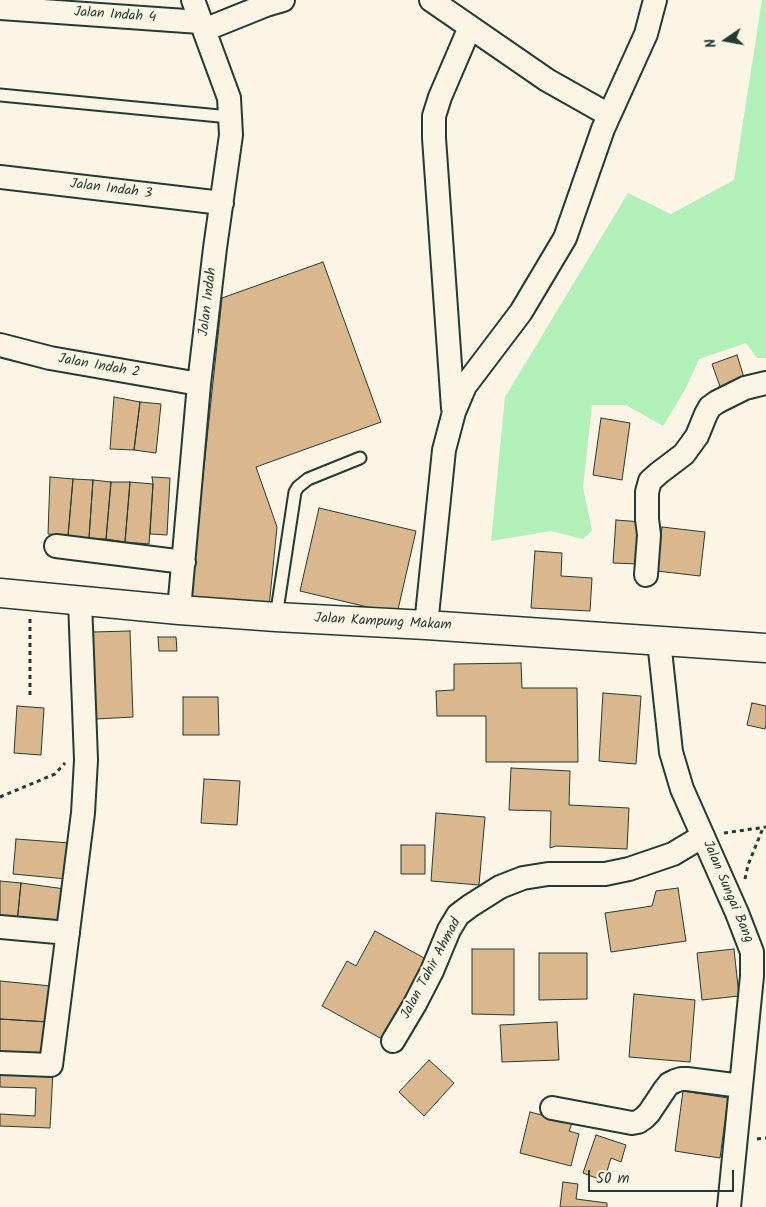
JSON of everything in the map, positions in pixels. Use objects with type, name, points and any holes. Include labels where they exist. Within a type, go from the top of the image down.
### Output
[{"type":"street","name":"Jalan Indah","points":[[180,610],[199,384],[231,135],[229,98],[193,0]]},
{"type":"street","points":[[202,26],[283,0]]},
{"type":"street","points":[[431,0],[547,80],[609,115]]},
{"type":"street","points":[[426,625],[444,450],[454,412],[465,386],[521,312],[565,238],[602,128],[646,34],[654,0]]},
{"type":"street","name":"Jalan Indah 4","points":[[0,8],[202,26]]},
{"type":"street","points":[[454,412],[434,116],[440,97],[470,27]]},
{"type":"street","name":"Jalan Indah 3","points":[[0,177],[222,203]]},
{"type":"street","name":"Jalan Indah 2","points":[[0,345],[50,358],[199,384]]},
{"type":"street","points":[[646,575],[649,535],[647,492],[650,482],[684,454],[697,436],[710,407],[746,388],[766,383]]},
{"type":"street","points":[[56,546],[184,562]]},
{"type":"street","name":"Jalan Kampung Makam","points":[[0,593],[276,617],[766,648]]},
{"type":"street","points":[[0,1063],[51,1065],[83,814],[86,760],[80,601]]},
{"type":"street","name":"Jalan Sungai Bang","points":[[659,641],[671,752],[682,789],[737,913],[752,952],[752,976],[728,1207]]},
{"type":"street","name":"Jalan Tahir Ahmad","points":[[392,1041],[415,1004],[449,930],[458,915],[470,906],[500,887],[524,878],[548,874],[605,874],[629,869],[673,854],[703,836]]},
{"type":"street","points":[[0,927],[68,933]]},
{"type":"street","points":[[552,1108],[632,1123],[644,1118],[669,1084],[675,1081],[687,1079],[741,1086]]},
{"type":"lane","points":[[0,94],[230,116]]},
{"type":"lane","points":[[276,617],[298,487],[308,479],[360,458]]},
{"type":"path","points":[[30,596],[30,695]]},
{"type":"path","points":[[0,797],[55,774],[85,741]]},
{"type":"path","points":[[703,836],[764,827]]},
{"type":"path","points":[[737,913],[748,865],[764,827]]},
{"type":"green space","points":[[762,0],[766,0],[766,358],[757,358],[746,343],[699,359],[686,388],[663,426],[626,405],[592,405],[583,488],[592,530],[583,539],[551,531],[491,541],[505,397],[628,193],[671,214],[734,180]]},
{"type":"building","points":[[323,262],[381,422],[256,467],[277,527],[269,607],[190,598],[222,298]]},
{"type":"building","points":[[737,355],[746,384],[722,392],[712,364]]},
{"type":"building","points":[[114,397],[140,402],[134,450],[110,449]]},
{"type":"building","points":[[140,402],[161,404],[156,453],[134,450]]},
{"type":"building","points":[[601,418],[630,423],[622,480],[593,475]]},
{"type":"building","points":[[50,477],[73,479],[68,536],[48,534]]},
{"type":"building","points":[[152,477],[170,478],[167,535],[150,534]]},
{"type":"building","points":[[73,479],[93,480],[89,538],[68,536]]},
{"type":"building","points":[[93,480],[111,482],[106,539],[89,538]]},
{"type":"building","points":[[111,482],[130,482],[125,542],[106,539]]},
{"type":"building","points":[[130,482],[153,484],[149,544],[125,542]]},
{"type":"building","points":[[319,508],[416,531],[397,614],[300,591]]},
{"type":"building","points":[[616,520],[642,522],[639,564],[613,563]]},
{"type":"building","points":[[662,527],[705,532],[700,576],[657,571]]},
{"type":"building","points":[[535,551],[562,553],[561,576],[592,578],[590,611],[531,608]]},
{"type":"building","points":[[130,631],[133,717],[96,719],[93,632]]},
{"type":"building","points":[[158,637],[176,637],[177,651],[159,651]]},
{"type":"building","points":[[521,663],[522,688],[577,688],[578,762],[486,762],[486,716],[437,716],[436,691],[454,690],[454,664]]},
{"type":"building","points":[[603,693],[641,696],[636,764],[599,761]]},
{"type":"building","points":[[183,697],[218,697],[219,735],[183,735]]},
{"type":"building","points":[[752,703],[766,706],[765,729],[747,725]]},
{"type":"building","points":[[17,706],[44,708],[41,755],[14,753]]},
{"type":"building","points":[[511,768],[570,771],[569,805],[629,808],[627,849],[556,846],[550,848],[551,811],[509,810]]},
{"type":"building","points":[[204,779],[240,781],[237,825],[201,823]]},
{"type":"building","points":[[436,813],[485,817],[479,885],[431,881]]},
{"type":"building","points":[[16,839],[70,843],[67,879],[13,874]]},
{"type":"building","points":[[401,845],[425,845],[425,874],[401,874]]},
{"type":"building","points":[[0,881],[21,883],[17,923],[0,922]]},
{"type":"building","points":[[21,883],[65,889],[61,928],[17,923]]},
{"type":"building","points":[[678,888],[686,941],[611,952],[605,913],[652,906],[656,891]]},
{"type":"building","points":[[375,931],[426,959],[382,1039],[322,1006],[347,961],[356,966]]},
{"type":"building","points":[[472,949],[514,949],[514,1015],[472,1014]]},
{"type":"building","points":[[734,949],[739,996],[702,1000],[697,953]]},
{"type":"building","points":[[539,953],[587,953],[587,999],[539,1000]]},
{"type":"building","points":[[0,981],[51,986],[48,1022],[0,1019]]},
{"type":"building","points":[[634,994],[695,1000],[690,1062],[629,1057]]},
{"type":"building","points":[[0,1019],[48,1022],[45,1059],[0,1056]]},
{"type":"building","points":[[557,1022],[559,1060],[502,1062],[500,1025]]},
{"type":"building","points":[[429,1060],[454,1083],[424,1116],[399,1092]]},
{"type":"building","points":[[0,1069],[53,1071],[50,1128],[0,1126],[0,1114],[35,1116],[36,1088],[0,1087]]},
{"type":"building","points":[[683,1091],[728,1098],[720,1158],[675,1151]]},
{"type":"building","points":[[530,1112],[572,1123],[569,1131],[579,1134],[571,1166],[520,1153]]},
{"type":"building","points":[[596,1135],[626,1145],[621,1162],[611,1158],[604,1181],[583,1173]]},
{"type":"building","points":[[563,1182],[578,1184],[576,1199],[607,1203],[607,1207],[560,1207]]}]
